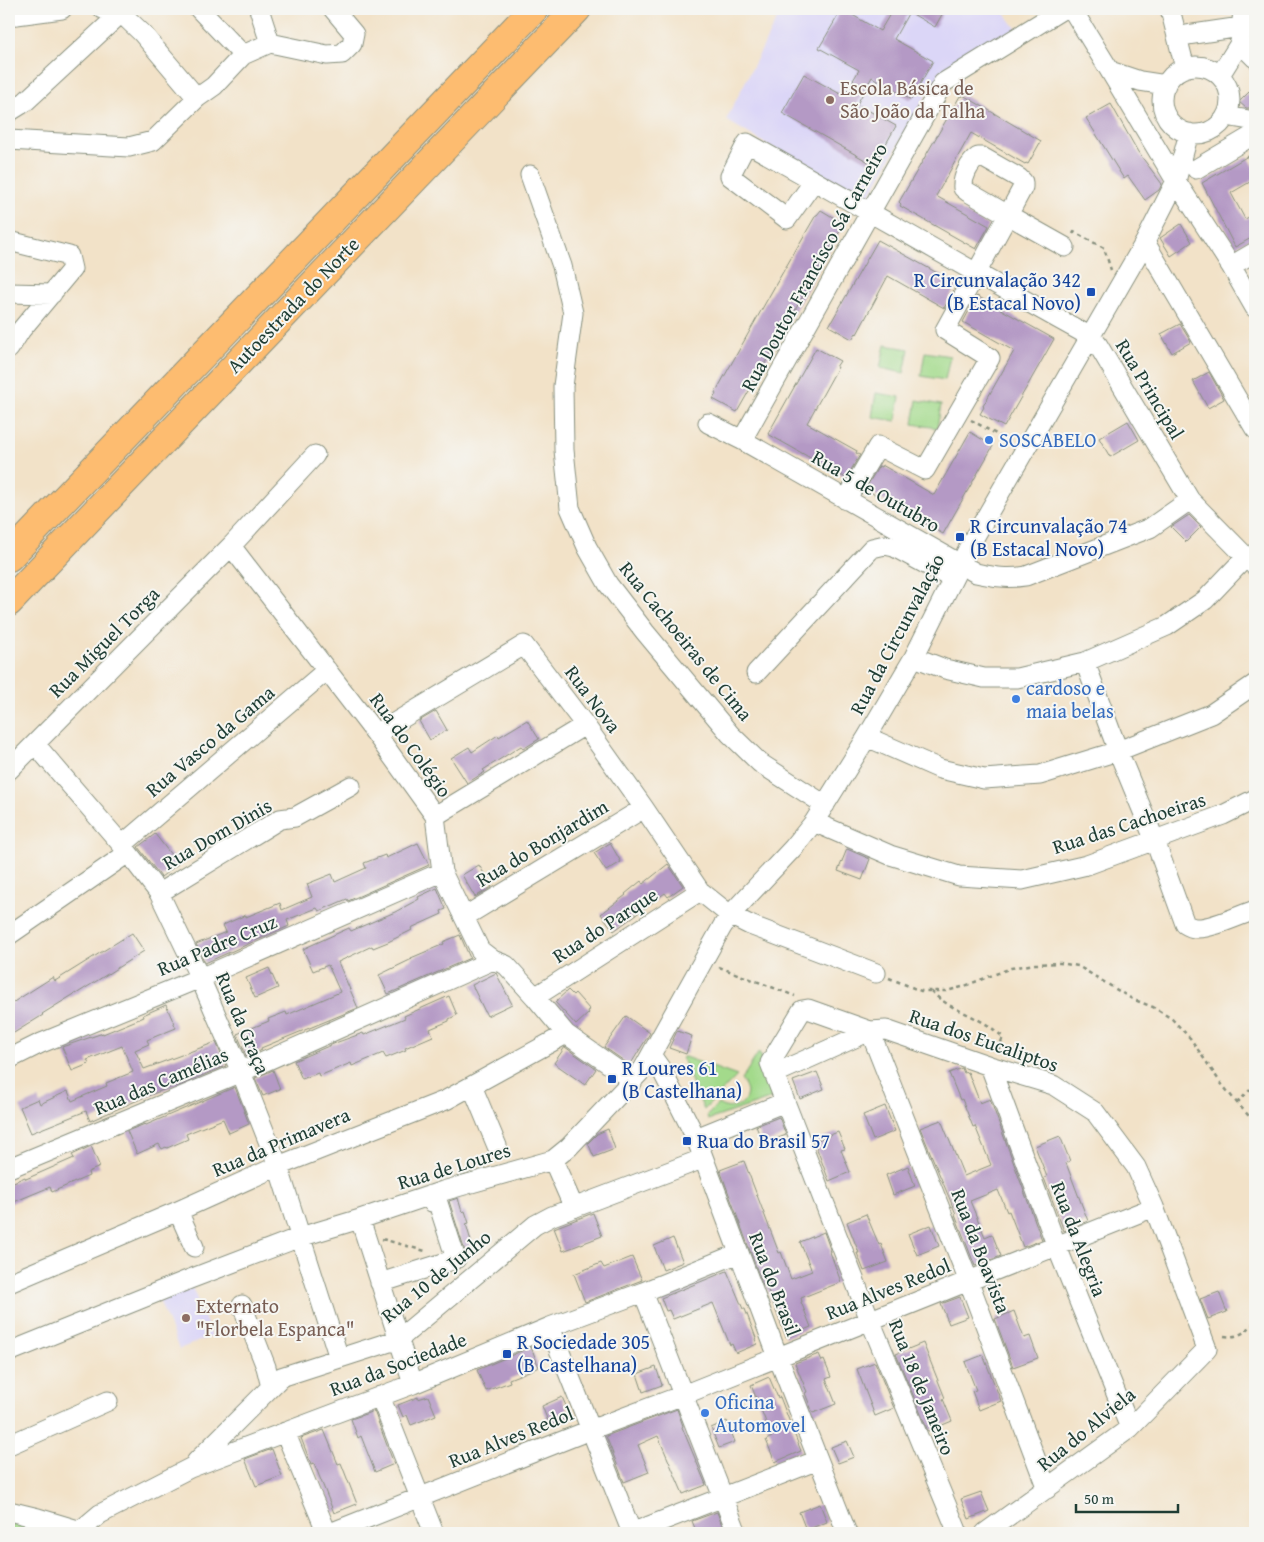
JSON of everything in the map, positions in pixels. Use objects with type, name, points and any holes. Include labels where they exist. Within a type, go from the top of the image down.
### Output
[{"type":"highway","name":"Autoestrada do Norte","points":[[9,557],[534,9]]},
{"type":"highway","name":"Autoestrada do Norte","points":[[9,602],[577,9]]},
{"type":"street","points":[[9,16],[62,9]]},
{"type":"street","points":[[199,9],[243,55]]},
{"type":"street","points":[[259,9],[270,43]]},
{"type":"street","points":[[9,140],[129,147],[153,141],[197,98],[214,86],[243,55],[270,43],[327,55],[342,54],[352,44],[354,34],[333,9]]},
{"type":"street","name":"Rua Doutor Francisco Sá Carneiro","points":[[742,440],[943,83],[1063,9]]},
{"type":"street","points":[[1072,9],[1255,308]]},
{"type":"street","points":[[1170,9],[1185,68]]},
{"type":"street","points":[[9,112],[25,102],[112,11],[142,33],[197,98]]},
{"type":"street","points":[[1220,75],[1242,26]]},
{"type":"street","points":[[1187,35],[1242,26]]},
{"type":"street","points":[[1242,26],[1255,58]]},
{"type":"street","points":[[1200,66],[1220,75],[1229,90],[1230,102],[1226,116],[1219,125],[1207,132],[1196,134],[1176,127],[1168,118],[1163,108],[1162,96],[1166,85],[1174,74],[1185,68],[1200,66]]},
{"type":"street","points":[[1110,71],[1166,85]]},
{"type":"street","points":[[1226,116],[1255,121]]},
{"type":"street","name":"Rua da Circunvalação","points":[[784,857],[814,822],[914,657],[971,543],[1146,242],[1176,180],[1189,133]]},
{"type":"street","points":[[1196,169],[1255,134]]},
{"type":"street","name":"Rua Principal","points":[[814,181],[787,219],[730,176],[747,143],[1091,337],[1098,345],[1190,500],[1251,561]]},
{"type":"street","name":"Rua Cachoeiras de Cima","points":[[530,175],[562,266],[573,313],[563,386],[564,450],[570,508],[587,547],[608,584],[645,632],[730,734],[760,763],[825,805]]},
{"type":"street","points":[[846,500],[878,446],[925,470],[959,413],[990,358],[945,330],[1008,215],[1066,247]]},
{"type":"street","points":[[9,241],[69,256],[72,269],[20,330],[9,349]]},
{"type":"street","points":[[1146,242],[1255,429]]},
{"type":"street","points":[[1231,266],[1255,252]]},
{"type":"street","points":[[9,293],[52,294]]},
{"type":"street","name":"Rua 5 de Outubro","points":[[708,422],[846,500],[957,572],[976,573],[996,578],[1026,576],[1150,528],[1190,500]]},
{"type":"street","name":"Rua Miguel Torga","points":[[9,770],[231,546],[315,455]]},
{"type":"street","points":[[756,673],[872,548],[885,545],[894,547],[957,572]]},
{"type":"street","name":"Rua do Colégio","points":[[231,546],[376,734],[435,816],[442,872],[480,950],[493,960],[506,965],[566,1034],[633,1081]]},
{"type":"street","points":[[914,657],[945,669],[984,678],[1017,678],[1085,662],[1167,626],[1205,600],[1251,561]]},
{"type":"street","name":"Rua Nova","points":[[376,734],[524,646],[585,725],[700,891],[730,915],[750,925],[876,972]]},
{"type":"street","points":[[1085,662],[1118,751],[1155,841],[1184,924],[1192,928],[1210,926],[1255,910]]},
{"type":"street","name":"Rua Vasco da Gama","points":[[9,936],[125,849],[327,670]]},
{"type":"street","points":[[867,737],[940,769],[984,779],[1040,775],[1118,751],[1211,714],[1255,684]]},
{"type":"street","points":[[435,816],[585,725]]},
{"type":"street","name":"Rua da Graça","points":[[35,744],[125,849],[159,894],[200,978],[241,1072],[278,1166],[339,1358]]},
{"type":"street","name":"Rua Dom Dinis","points":[[159,894],[280,819],[295,818],[351,786]]},
{"type":"street","name":"Rua das Cachoeiras","points":[[814,822],[890,855],[959,876],[1022,880],[1087,865],[1223,815],[1255,799]]},
{"type":"street","name":"Rua do Bonjardim","points":[[464,917],[644,808]]},
{"type":"street","name":"Rua de Loures","points":[[9,1352],[300,1237],[363,1227],[430,1195],[553,1160],[569,1147],[643,1069],[730,915],[784,857]]},
{"type":"street","name":"Rua Padre Cruz","points":[[9,1059],[39,1044],[200,978],[442,872]]},
{"type":"street","name":"Rua do Parque","points":[[535,997],[700,891]]},
{"type":"street","name":"Rua das Camélias","points":[[9,1168],[241,1072],[493,960]]},
{"type":"street","name":"Rua dos Eucaliptos","points":[[805,1009],[870,1031],[886,1030],[1053,1086],[1095,1112],[1136,1168],[1154,1207],[1207,1349]]},
{"type":"street","name":"Rua 18 de Janeiro","points":[[805,1009],[770,1064],[870,1320],[958,1533]]},
{"type":"street","points":[[774,1074],[870,1031]]},
{"type":"street","name":"Rua da Boavista","points":[[870,1031],[1048,1489]]},
{"type":"street","name":"Rua da Primavera","points":[[9,1283],[278,1166],[446,1100],[566,1034]]},
{"type":"street","name":"Rua do Brasil","points":[[651,1055],[661,1069],[696,1138],[702,1159],[847,1533]]},
{"type":"street","name":"Rua da Alegria","points":[[991,1066],[1057,1247],[1130,1428]]},
{"type":"street","points":[[472,1086],[497,1146]]},
{"type":"street","points":[[696,1138],[785,1102]]},
{"type":"street","name":"Rua 10 de Junho","points":[[190,1468],[281,1377],[399,1338],[535,1225],[552,1216],[702,1159]]},
{"type":"street","points":[[553,1160],[574,1208]]},
{"type":"street","points":[[380,1283],[456,1259],[437,1200],[432,1202],[430,1195]]},
{"type":"street","name":"Rua Alves Redol","points":[[329,1533],[969,1282],[1154,1207]]},
{"type":"street","points":[[178,1211],[194,1247]]},
{"type":"street","points":[[363,1227],[413,1384]]},
{"type":"street","name":"Rua da Sociedade","points":[[70,1531],[190,1468],[413,1384],[550,1327],[739,1253]]},
{"type":"street","points":[[643,1292],[737,1533]]},
{"type":"street","points":[[242,1305],[266,1367],[271,1388]]},
{"type":"street","points":[[550,1327],[632,1533],[818,1460]]},
{"type":"street","name":"Rua do Alviela","points":[[985,1533],[1130,1428],[1207,1349]]},
{"type":"street","points":[[380,1396],[434,1533]]},
{"type":"street","points":[[9,1445],[108,1401]]},
{"type":"street","points":[[285,1432],[329,1533]]},
{"type":"street","points":[[9,1511],[38,1518],[70,1531]]},
{"type":"path","points":[[1066,247],[1074,232],[1104,248],[1117,291]]},
{"type":"path","points":[[959,413],[1026,451]]},
{"type":"path","points":[[703,961],[787,992],[806,1001],[805,1009]]},
{"type":"path","points":[[876,972],[920,991],[946,992],[1011,968],[1035,964],[1060,963],[1078,966],[1132,999],[1153,1007],[1172,1019],[1190,1038],[1237,1103],[1249,1116],[1255,1119]]},
{"type":"path","points":[[931,991],[948,1006],[986,1024],[1003,1037],[991,1066]]},
{"type":"path","points":[[1237,1103],[1255,1085]]},
{"type":"path","points":[[363,1227],[456,1259]]},
{"type":"path","points":[[1224,1336],[1235,1337],[1249,1329],[1255,1322]]},
{"type":"shaded area","name":"Escola Básica de São João da Talha","points":[[782,9],[1002,9],[1018,31],[935,80],[865,203],[726,120]]},
{"type":"shaded area","name":"Externato \"Florbela Espanca\"","points":[[192,1287],[212,1336],[179,1349],[159,1300]]},
{"type":"green space","points":[[885,345],[909,349],[904,373],[880,368]]},
{"type":"green space","points":[[925,352],[950,356],[945,380],[921,376]]},
{"type":"green space","points":[[876,393],[900,397],[896,421],[872,417]]},
{"type":"green space","points":[[917,400],[941,405],[937,428],[913,424]]},
{"type":"green space","points":[[759,1052],[775,1097],[708,1120],[707,1116],[718,1104],[732,1108],[738,1106],[746,1098],[747,1092],[741,1080]]},
{"type":"green space","points":[[683,1057],[737,1076],[704,1110],[682,1059]]},
{"type":"green space","points":[[22,1523],[42,1530],[34,1533],[9,1533],[9,1525]]},
{"type":"building","points":[[842,9],[880,31],[893,9],[945,9],[935,27],[909,12],[894,39],[933,61],[911,100],[872,77],[857,104],[896,126],[874,165],[782,113],[804,74],[844,96],[859,70],[819,48]]},
{"type":"building","points":[[1250,91],[1255,97],[1255,102],[1249,108],[1246,108],[1239,102]]},
{"type":"building","points":[[963,95],[1041,141],[1028,164],[1025,164],[971,133],[936,196],[989,226],[976,249],[900,206],[899,202],[960,96],[962,97]]},
{"type":"building","points":[[1111,104],[1138,152],[1162,184],[1159,190],[1145,200],[1128,176],[1124,179],[1086,118]]},
{"type":"building","points":[[1248,156],[1255,168],[1255,179],[1231,193],[1245,219],[1255,214],[1255,236],[1235,247],[1202,183]]},
{"type":"building","points":[[821,210],[844,224],[737,412],[713,399],[715,393],[776,284],[816,215]]},
{"type":"building","points":[[1181,224],[1192,242],[1171,256],[1160,238]]},
{"type":"building","points":[[878,240],[957,284],[944,308],[888,276],[857,334],[852,339],[829,326]]},
{"type":"building","points":[[977,296],[1054,339],[1004,427],[980,414],[1014,351],[963,322]]},
{"type":"building","points":[[1180,324],[1191,342],[1172,353],[1161,334]]},
{"type":"building","points":[[816,348],[840,361],[807,423],[857,451],[856,453],[860,455],[846,478],[768,434]]},
{"type":"building","points":[[1209,372],[1224,399],[1208,408],[1193,381]]},
{"type":"building","points":[[1128,421],[1139,440],[1110,457],[1099,438]]},
{"type":"building","points":[[970,432],[993,446],[943,534],[865,489],[879,466],[881,467],[882,465],[934,495]]},
{"type":"building","points":[[1189,515],[1201,527],[1186,542],[1171,527]]},
{"type":"building","points":[[436,711],[447,730],[430,740],[419,721]]},
{"type":"building","points":[[527,720],[539,739],[523,749],[521,746],[483,770],[485,772],[467,783],[451,758],[469,747],[472,752],[498,735],[499,737]]},
{"type":"building","points":[[155,834],[178,864],[161,877],[138,847]]},
{"type":"building","points":[[418,843],[429,865],[348,901],[347,899],[319,911],[317,908],[287,920],[289,926],[205,963],[196,944],[226,932],[223,925],[280,903],[282,910],[312,897],[307,884],[332,874],[335,882],[366,868],[364,863],[385,855],[386,858]]},
{"type":"building","points":[[610,843],[621,862],[606,871],[594,853]]},
{"type":"building","points":[[847,849],[870,859],[862,880],[838,871]]},
{"type":"building","points":[[668,864],[683,886],[668,897],[665,893],[614,931],[601,914],[641,881],[643,884]]},
{"type":"building","points":[[479,865],[492,887],[475,897],[462,875]]},
{"type":"building","points":[[437,888],[446,909],[441,911],[442,914],[411,928],[412,930],[388,942],[373,948],[372,946],[338,962],[358,1008],[261,1048],[262,1050],[247,1057],[237,1034],[269,1021],[268,1019],[286,1012],[287,1015],[340,992],[328,965],[313,971],[303,949],[349,928],[351,931],[395,912],[419,899],[418,897]]},
{"type":"building","points":[[132,933],[144,951],[9,1036],[9,1005],[53,977],[55,981]]},
{"type":"building","points":[[460,935],[470,958],[388,994],[379,975]]},
{"type":"building","points":[[269,968],[278,988],[255,998],[246,978]]},
{"type":"building","points":[[496,973],[512,1004],[487,1016],[472,985]]},
{"type":"building","points":[[568,990],[573,995],[575,993],[590,1010],[576,1025],[555,1002]]},
{"type":"building","points":[[449,996],[457,1015],[449,1019],[449,1021],[430,1029],[433,1036],[386,1058],[383,1053],[352,1066],[351,1063],[319,1076],[318,1073],[302,1079],[294,1061],[338,1042],[363,1033],[364,1035],[405,1018],[404,1016]]},
{"type":"building","points":[[166,1005],[176,1028],[147,1040],[149,1044],[135,1050],[144,1069],[216,1042],[226,1066],[145,1097],[90,1121],[86,1111],[31,1133],[20,1107],[38,1099],[40,1104],[68,1091],[72,1101],[107,1086],[106,1083],[133,1072],[122,1046],[87,1060],[89,1064],[72,1071],[62,1047],[103,1034],[144,1017],[143,1015]]},
{"type":"building","points":[[626,1016],[650,1033],[632,1062],[627,1063],[604,1047]]},
{"type":"building","points":[[677,1031],[692,1036],[686,1054],[669,1048]]},
{"type":"building","points":[[565,1047],[596,1069],[585,1085],[554,1063]]},
{"type":"building","points":[[962,1068],[964,1073],[968,1072],[980,1103],[990,1099],[1042,1240],[1023,1247],[1009,1211],[1007,1212],[998,1190],[970,1201],[985,1237],[992,1234],[1001,1256],[975,1266],[956,1214],[920,1128],[941,1120],[964,1176],[991,1165],[975,1126],[973,1127],[949,1073]]},
{"type":"building","points":[[273,1070],[280,1089],[263,1096],[255,1078]]},
{"type":"building","points":[[817,1072],[824,1089],[800,1099],[793,1081]]},
{"type":"building","points":[[235,1087],[249,1124],[229,1133],[223,1119],[186,1134],[188,1139],[167,1148],[162,1149],[159,1144],[137,1154],[127,1131],[146,1125]]},
{"type":"building","points":[[885,1106],[895,1131],[873,1140],[863,1115]]},
{"type":"building","points":[[779,1117],[786,1135],[763,1144],[756,1126]]},
{"type":"building","points":[[608,1129],[615,1149],[594,1157],[588,1143],[597,1134]]},
{"type":"building","points":[[838,1132],[845,1149],[841,1150],[850,1172],[829,1181],[814,1141]]},
{"type":"building","points":[[1060,1136],[1070,1161],[1066,1163],[1088,1221],[1064,1231],[1044,1178],[1047,1177],[1035,1146]]},
{"type":"building","points":[[91,1146],[100,1167],[88,1172],[89,1176],[52,1192],[50,1187],[9,1204],[9,1184],[25,1177],[26,1179],[74,1158],[72,1155]]},
{"type":"building","points":[[744,1161],[779,1253],[781,1252],[791,1279],[812,1271],[800,1242],[824,1232],[841,1282],[801,1298],[811,1327],[786,1337],[766,1285],[763,1286],[720,1170]]},
{"type":"building","points":[[908,1166],[915,1186],[893,1195],[886,1175]]},
{"type":"building","points":[[458,1198],[462,1212],[465,1211],[469,1223],[466,1224],[475,1255],[467,1258],[449,1201]]},
{"type":"building","points":[[593,1213],[602,1236],[563,1251],[554,1228]]},
{"type":"building","points":[[866,1214],[888,1262],[864,1271],[847,1222]]},
{"type":"building","points":[[931,1225],[939,1246],[917,1255],[908,1234]]},
{"type":"building","points":[[673,1238],[683,1262],[663,1270],[654,1246]]},
{"type":"building","points":[[632,1257],[642,1280],[585,1302],[574,1274],[601,1263],[604,1268]]},
{"type":"building","points":[[727,1271],[743,1309],[745,1309],[757,1344],[736,1353],[732,1344],[730,1345],[713,1303],[673,1319],[669,1310],[666,1311],[661,1298]]},
{"type":"building","points":[[1219,1292],[1227,1312],[1208,1319],[1200,1299]]},
{"type":"building","points":[[960,1297],[968,1317],[949,1324],[941,1304]]},
{"type":"building","points":[[1014,1311],[1024,1338],[1030,1336],[1038,1358],[1013,1367],[995,1319]]},
{"type":"building","points":[[923,1343],[952,1421],[928,1431],[896,1354]]},
{"type":"building","points":[[531,1347],[539,1367],[509,1379],[510,1382],[486,1391],[477,1370]]},
{"type":"building","points":[[819,1354],[822,1361],[824,1360],[831,1377],[826,1379],[836,1404],[813,1413],[795,1363]]},
{"type":"building","points":[[983,1355],[1001,1401],[979,1410],[972,1391],[976,1390],[965,1362]]},
{"type":"building","points":[[875,1362],[894,1408],[875,1416],[857,1369]]},
{"type":"building","points":[[656,1367],[662,1385],[643,1392],[637,1374]]},
{"type":"building","points":[[769,1377],[778,1398],[780,1397],[801,1451],[775,1462],[766,1440],[772,1437],[751,1385]]},
{"type":"building","points":[[428,1396],[436,1415],[411,1425],[407,1415],[403,1417],[398,1405],[418,1397],[418,1399]]},
{"type":"building","points":[[562,1397],[571,1417],[550,1426],[542,1406]]},
{"type":"building","points":[[677,1409],[682,1427],[706,1485],[683,1494],[658,1436],[638,1445],[649,1472],[624,1482],[606,1436]]},
{"type":"building","points":[[374,1411],[394,1464],[375,1472],[361,1436],[358,1438],[351,1419]]},
{"type":"building","points":[[727,1421],[735,1442],[719,1448],[711,1428]]},
{"type":"building","points":[[324,1430],[338,1464],[341,1463],[357,1504],[334,1513],[314,1463],[311,1464],[301,1438]]},
{"type":"building","points":[[847,1441],[854,1457],[838,1463],[831,1447]]},
{"type":"building","points":[[272,1449],[282,1476],[256,1486],[245,1459]]},
{"type":"building","points":[[981,1492],[989,1511],[969,1519],[961,1499]]},
{"type":"building","points":[[820,1504],[827,1522],[806,1530],[799,1512]]},
{"type":"building","points":[[717,1512],[725,1533],[697,1533],[692,1521]]},
{"type":"place","name":"Escola Básica de São João da Talha","points":[[830,100]]},
{"type":"place","name":"R Circunvalação 342 (B Estacal Novo)","points":[[1091,292]]},
{"type":"place","name":"SOSCABELO","points":[[989,440]]},
{"type":"place","name":"R Circunvalação 74 (B Estacal Novo)","points":[[960,537]]},
{"type":"place","name":"cardoso e maia belas","points":[[1016,699]]},
{"type":"place","name":"R Loures 61 (B Castelhana)","points":[[612,1079]]},
{"type":"place","name":"Rua do Brasil 57","points":[[687,1141]]},
{"type":"place","name":"Externato \"Florbela Espanca\"","points":[[186,1318]]},
{"type":"place","name":"R Sociedade 305 (B Castelhana)","points":[[507,1354]]},
{"type":"place","name":"Oficina Automovel","points":[[705,1413]]}]
